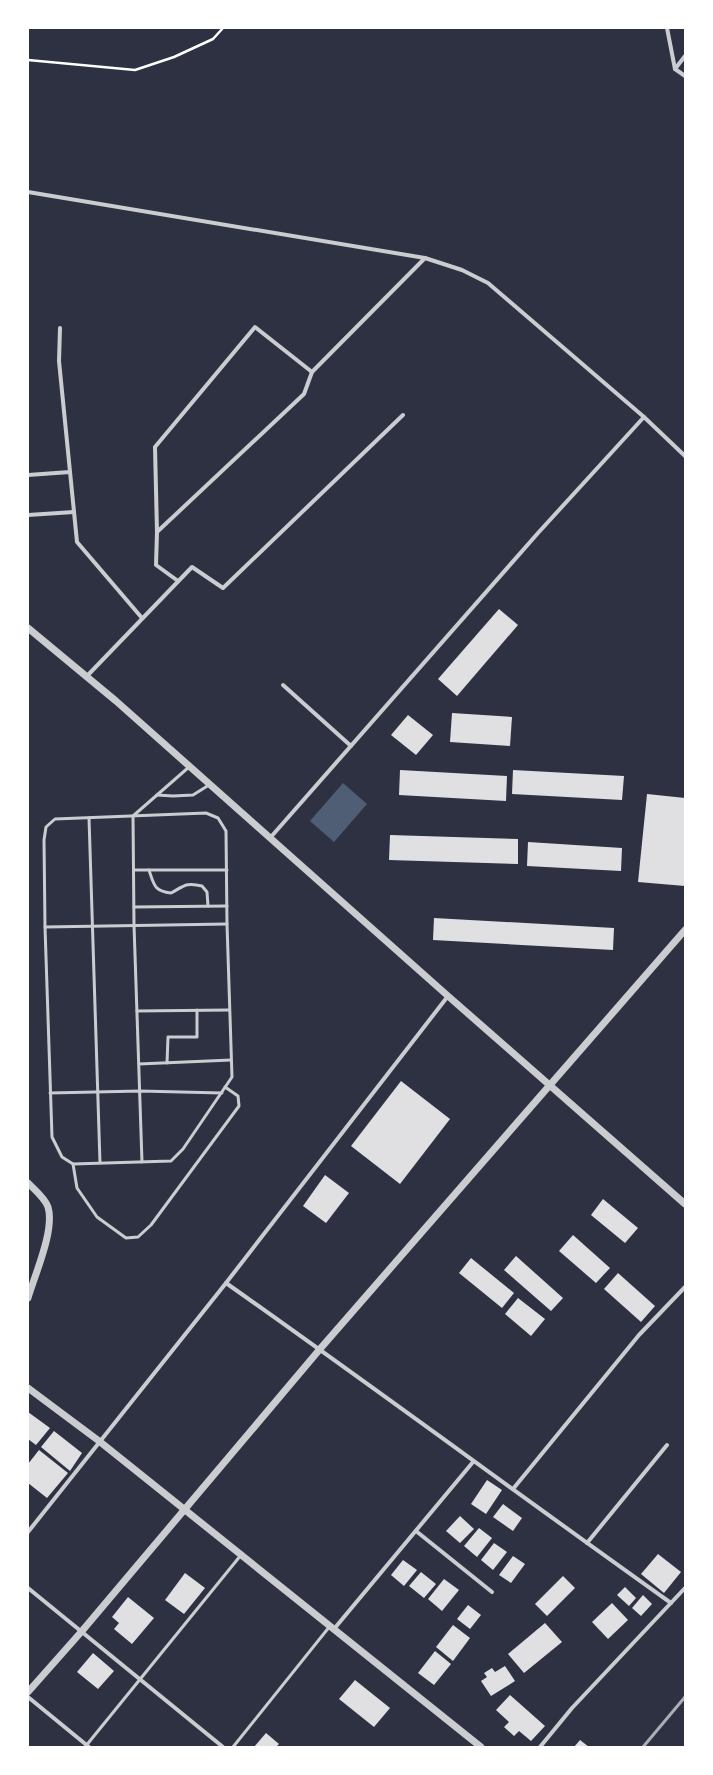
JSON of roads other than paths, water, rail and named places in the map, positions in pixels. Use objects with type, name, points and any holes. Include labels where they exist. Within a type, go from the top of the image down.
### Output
[{"type":"street","points":[[667,28],[675,69],[685,76]]},
{"type":"street","points":[[675,69],[685,56]]},
{"type":"street","points":[[28,192],[425,258],[462,270],[488,283],[644,417],[685,456]]},
{"type":"street","points":[[157,532],[304,394],[312,372],[425,258]]},
{"type":"street","points":[[178,582],[156,565],[157,532],[155,447],[255,327],[312,372]]},
{"type":"street","points":[[60,328],[59,361],[77,542],[142,618]]},
{"type":"street","points":[[86,676],[192,567],[223,588],[403,415]]},
{"type":"street","points":[[270,838],[538,533],[644,417]]},
{"type":"street","points":[[28,475],[70,472]]},
{"type":"street","points":[[28,514],[74,512]]},
{"type":"street","points":[[28,628],[190,766],[448,996],[685,1204]]},
{"type":"street","points":[[283,685],[351,746]]},
{"type":"street","points":[[28,1692],[185,1511],[320,1349],[685,930]]},
{"type":"street","points":[[28,1532],[226,1283],[448,996]]},
{"type":"street","points":[[28,1184],[37,1192],[48,1206],[50,1221],[48,1236],[28,1298]]},
{"type":"street","points":[[226,1283],[398,1405],[473,1462],[513,1489],[671,1603]]},
{"type":"street","points":[[513,1489],[639,1335],[685,1287]]},
{"type":"street","points":[[28,1388],[99,1441],[481,1747]]},
{"type":"street","points":[[587,1543],[667,1445]]},
{"type":"street","points":[[332,1627],[416,1531],[473,1462]]},
{"type":"street","points":[[416,1531],[492,1592]]},
{"type":"street","points":[[28,1588],[223,1747]]},
{"type":"street","points":[[540,1747],[572,1708],[685,1588]]},
{"type":"street","points":[[28,1697],[87,1746]]},
{"type":"lane","points":[[142,1162],[134,926],[133,816],[190,766]]},
{"type":"lane","points":[[157,795],[192,795],[210,784]]},
{"type":"lane","points":[[206,813],[218,818],[226,830],[229,1010],[232,1077],[183,1149],[171,1161],[73,1164],[62,1157],[52,1138],[45,927],[44,840],[46,827],[55,819],[133,816],[206,813]]},
{"type":"lane","points":[[89,818],[94,926],[100,1163]]},
{"type":"lane","points":[[134,870],[227,870]]},
{"type":"lane","points":[[149,870],[155,887],[162,892],[171,893],[183,885],[192,884],[202,886],[207,892],[208,906]]},
{"type":"lane","points":[[134,907],[227,906]]},
{"type":"lane","points":[[45,927],[227,924]]},
{"type":"lane","points":[[167,1064],[168,1037],[197,1037],[197,1010]]},
{"type":"lane","points":[[137,1011],[229,1010]]},
{"type":"lane","points":[[139,1064],[167,1064],[231,1060]]},
{"type":"lane","points":[[73,1164],[77,1188],[97,1217],[126,1238],[138,1237],[151,1225],[239,1106],[238,1096],[225,1087]]},
{"type":"lane","points":[[50,1094],[140,1091],[222,1093]]},
{"type":"lane","points":[[87,1746],[140,1678],[241,1555]]},
{"type":"lane","points":[[233,1747],[332,1627]]},
{"type":"water","points":[[343,783],[367,804],[334,842],[310,821]]},
{"type":"railway","points":[[643,1747],[685,1697]]}]
